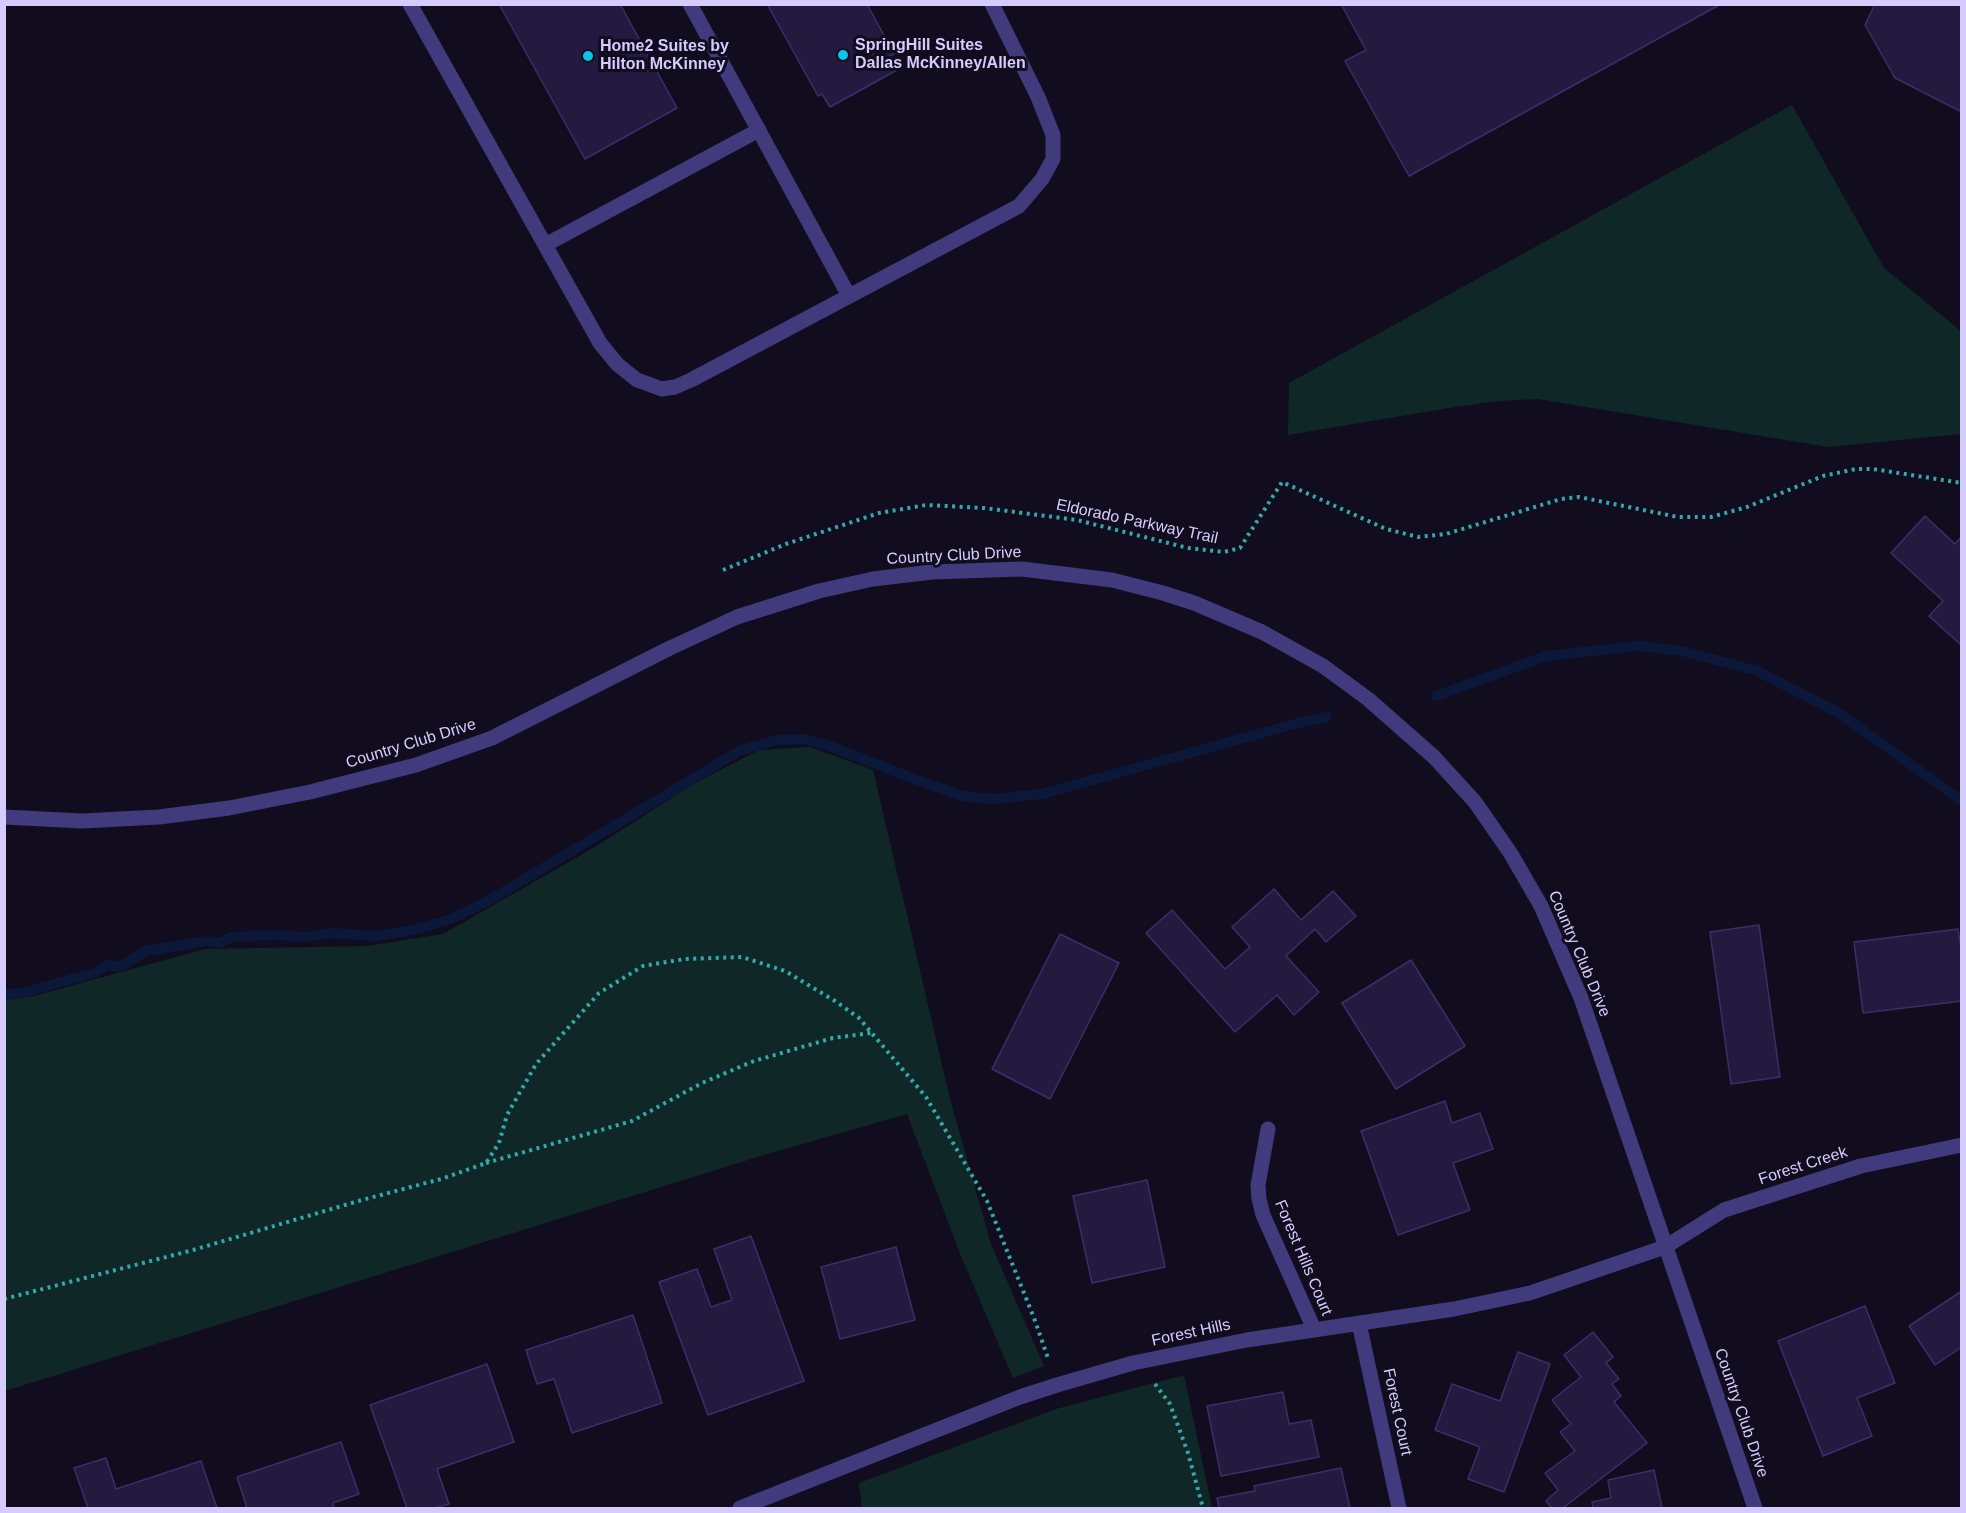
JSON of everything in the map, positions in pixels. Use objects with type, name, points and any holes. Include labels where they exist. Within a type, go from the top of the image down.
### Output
[{"type":"street","points":[[410,4],[600,343],[617,364],[637,380],[662,389],[675,387],[691,380],[1019,206],[1042,179],[1053,159],[1053,135],[1038,97],[992,4]]},
{"type":"street","points":[[690,4],[849,296]]},
{"type":"street","points":[[545,244],[759,130]]},
{"type":"street","name":"Country Club Drive","points":[[4,818],[82,821],[159,817],[229,808],[310,792],[416,765],[492,738],[668,649],[737,617],[819,591],[873,579],[932,572],[1022,569],[1093,576],[1194,603],[1262,632],[1323,666],[1411,735],[1475,802],[1527,880],[1557,940],[1581,998],[1755,1509]]},
{"type":"street","name":"Forest Hills Court","points":[[1268,1129],[1258,1185],[1263,1215],[1314,1329]]},
{"type":"street","name":"Forest Creek","points":[[1665,1247],[1724,1210],[1862,1166],[1962,1145]]},
{"type":"street","name":"Forest Hills","points":[[740,1509],[1057,1384],[1133,1364],[1247,1340],[1443,1311],[1510,1298],[1665,1247]]},
{"type":"street","name":"Forest Court","points":[[1359,1323],[1399,1509]]},
{"type":"path","name":"Eldorado Parkway Trail","points":[[723,570],[786,544],[879,513],[926,505],[984,508],[1077,520],[1188,548],[1224,552],[1240,548],[1282,483],[1386,529],[1418,537],[1446,534],[1561,499],[1579,497],[1678,517],[1711,517],[1748,507],[1823,476],[1856,469],[1873,469],[1962,483]]},
{"type":"path","points":[[486,1163],[499,1143],[507,1115],[536,1064],[598,993],[643,966],[685,959],[742,957],[784,971],[859,1018],[926,1097],[987,1201],[1034,1318],[1057,1384]]},
{"type":"path","points":[[4,1299],[193,1250],[632,1121],[702,1083],[754,1061],[833,1038],[872,1033]]},
{"type":"path","points":[[1133,1364],[1145,1371],[1170,1404],[1188,1453],[1203,1509]]},
{"type":"green space","points":[[1792,105],[1884,268],[1961,331],[1961,434],[1828,447],[1538,399],[1498,401],[1455,407],[1288,435],[1289,383]]},
{"type":"green space","points":[[810,747],[873,770],[950,1099],[991,1244],[1044,1366],[1013,1378],[961,1256],[907,1114],[764,1155],[5,1391],[5,1000],[34,996],[205,949],[367,946],[443,934],[595,847],[695,783],[759,750]]},
{"type":"green space","points":[[1184,1375],[1212,1508],[862,1508],[859,1483],[1056,1409]]},
{"type":"building","name":"Home2 Suites by Hilton McKinney","points":[[499,4],[620,4],[677,108],[585,159]]},
{"type":"building","name":"SpringHill Suites Dallas McKinney/Allen","points":[[767,4],[867,4],[894,54],[889,56],[897,70],[830,107],[822,94],[818,96]]},
{"type":"building","points":[[1341,4],[1721,4],[1409,176],[1345,61],[1366,50]]},
{"type":"building","points":[[1875,4],[1962,4],[1962,112],[1895,78],[1865,25]]},
{"type":"building","points":[[1925,516],[1955,544],[1962,536],[1962,646],[1929,616],[1943,601],[1891,553]]},
{"type":"building","points":[[1274,889],[1301,920],[1333,891],[1356,916],[1326,942],[1315,929],[1286,956],[1319,992],[1294,1015],[1277,995],[1235,1032],[1146,933],[1172,910],[1225,969],[1250,947],[1232,927]]},
{"type":"building","points":[[1759,925],[1780,1077],[1731,1084],[1710,932]]},
{"type":"building","points":[[1958,929],[1962,955],[1962,1001],[1863,1013],[1854,942]]},
{"type":"building","points":[[1060,934],[1119,963],[1050,1099],[992,1069]]},
{"type":"building","points":[[1411,960],[1465,1046],[1396,1089],[1342,1003]]},
{"type":"building","points":[[1445,1101],[1452,1123],[1480,1113],[1493,1149],[1453,1163],[1470,1210],[1398,1235],[1361,1131]]},
{"type":"building","points":[[1147,1180],[1165,1267],[1092,1283],[1073,1196]]},
{"type":"building","points":[[751,1236],[804,1381],[708,1415],[659,1282],[697,1269],[711,1307],[732,1300],[714,1249]]},
{"type":"building","points":[[896,1247],[915,1320],[840,1339],[821,1267]]},
{"type":"building","points":[[1962,1291],[1962,1347],[1935,1365],[1909,1326]]},
{"type":"building","points":[[1865,1306],[1895,1383],[1857,1398],[1872,1436],[1823,1456],[1778,1341]]},
{"type":"building","points":[[633,1315],[662,1403],[572,1433],[554,1379],[537,1384],[526,1350]]},
{"type":"building","points":[[1593,1332],[1613,1357],[1606,1363],[1619,1379],[1612,1384],[1621,1396],[1614,1402],[1647,1443],[1563,1508],[1552,1508],[1546,1501],[1558,1490],[1545,1473],[1575,1451],[1560,1432],[1571,1424],[1552,1400],[1581,1377],[1564,1355]]},
{"type":"building","points":[[1518,1352],[1550,1364],[1504,1492],[1468,1479],[1480,1447],[1435,1430],[1452,1384],[1500,1401]]},
{"type":"building","points":[[487,1364],[514,1442],[437,1469],[449,1504],[435,1508],[407,1508],[370,1405]]},
{"type":"building","points":[[1283,1392],[1289,1424],[1311,1420],[1319,1457],[1221,1476],[1207,1406]]},
{"type":"building","points":[[341,1442],[359,1494],[333,1503],[334,1508],[247,1508],[237,1477]]},
{"type":"building","points":[[106,1458],[116,1489],[201,1461],[217,1508],[88,1508],[74,1468]]},
{"type":"building","points":[[1341,1468],[1350,1508],[1219,1508],[1217,1498],[1255,1491],[1254,1486]]},
{"type":"building","points":[[1654,1470],[1662,1508],[1593,1508],[1592,1502],[1611,1498],[1608,1480]]},
{"type":"waterway","points":[[1436,696],[1546,656],[1639,646],[1682,651],[1757,671],[1836,711],[1962,801]]},
{"type":"waterway","points":[[4,994],[21,993],[95,973],[108,965],[120,967],[146,951],[208,941],[220,943],[231,937],[274,935],[306,937],[332,933],[375,936],[413,930],[451,919],[488,901],[739,751],[776,740],[805,739],[830,746],[962,796],[993,799],[1042,794],[1327,717]]},
{"type":"place","name":"SpringHill Suites Dallas McKinney/Allen","points":[[843,55]]},
{"type":"place","name":"Home2 Suites by Hilton McKinney","points":[[588,56]]}]
